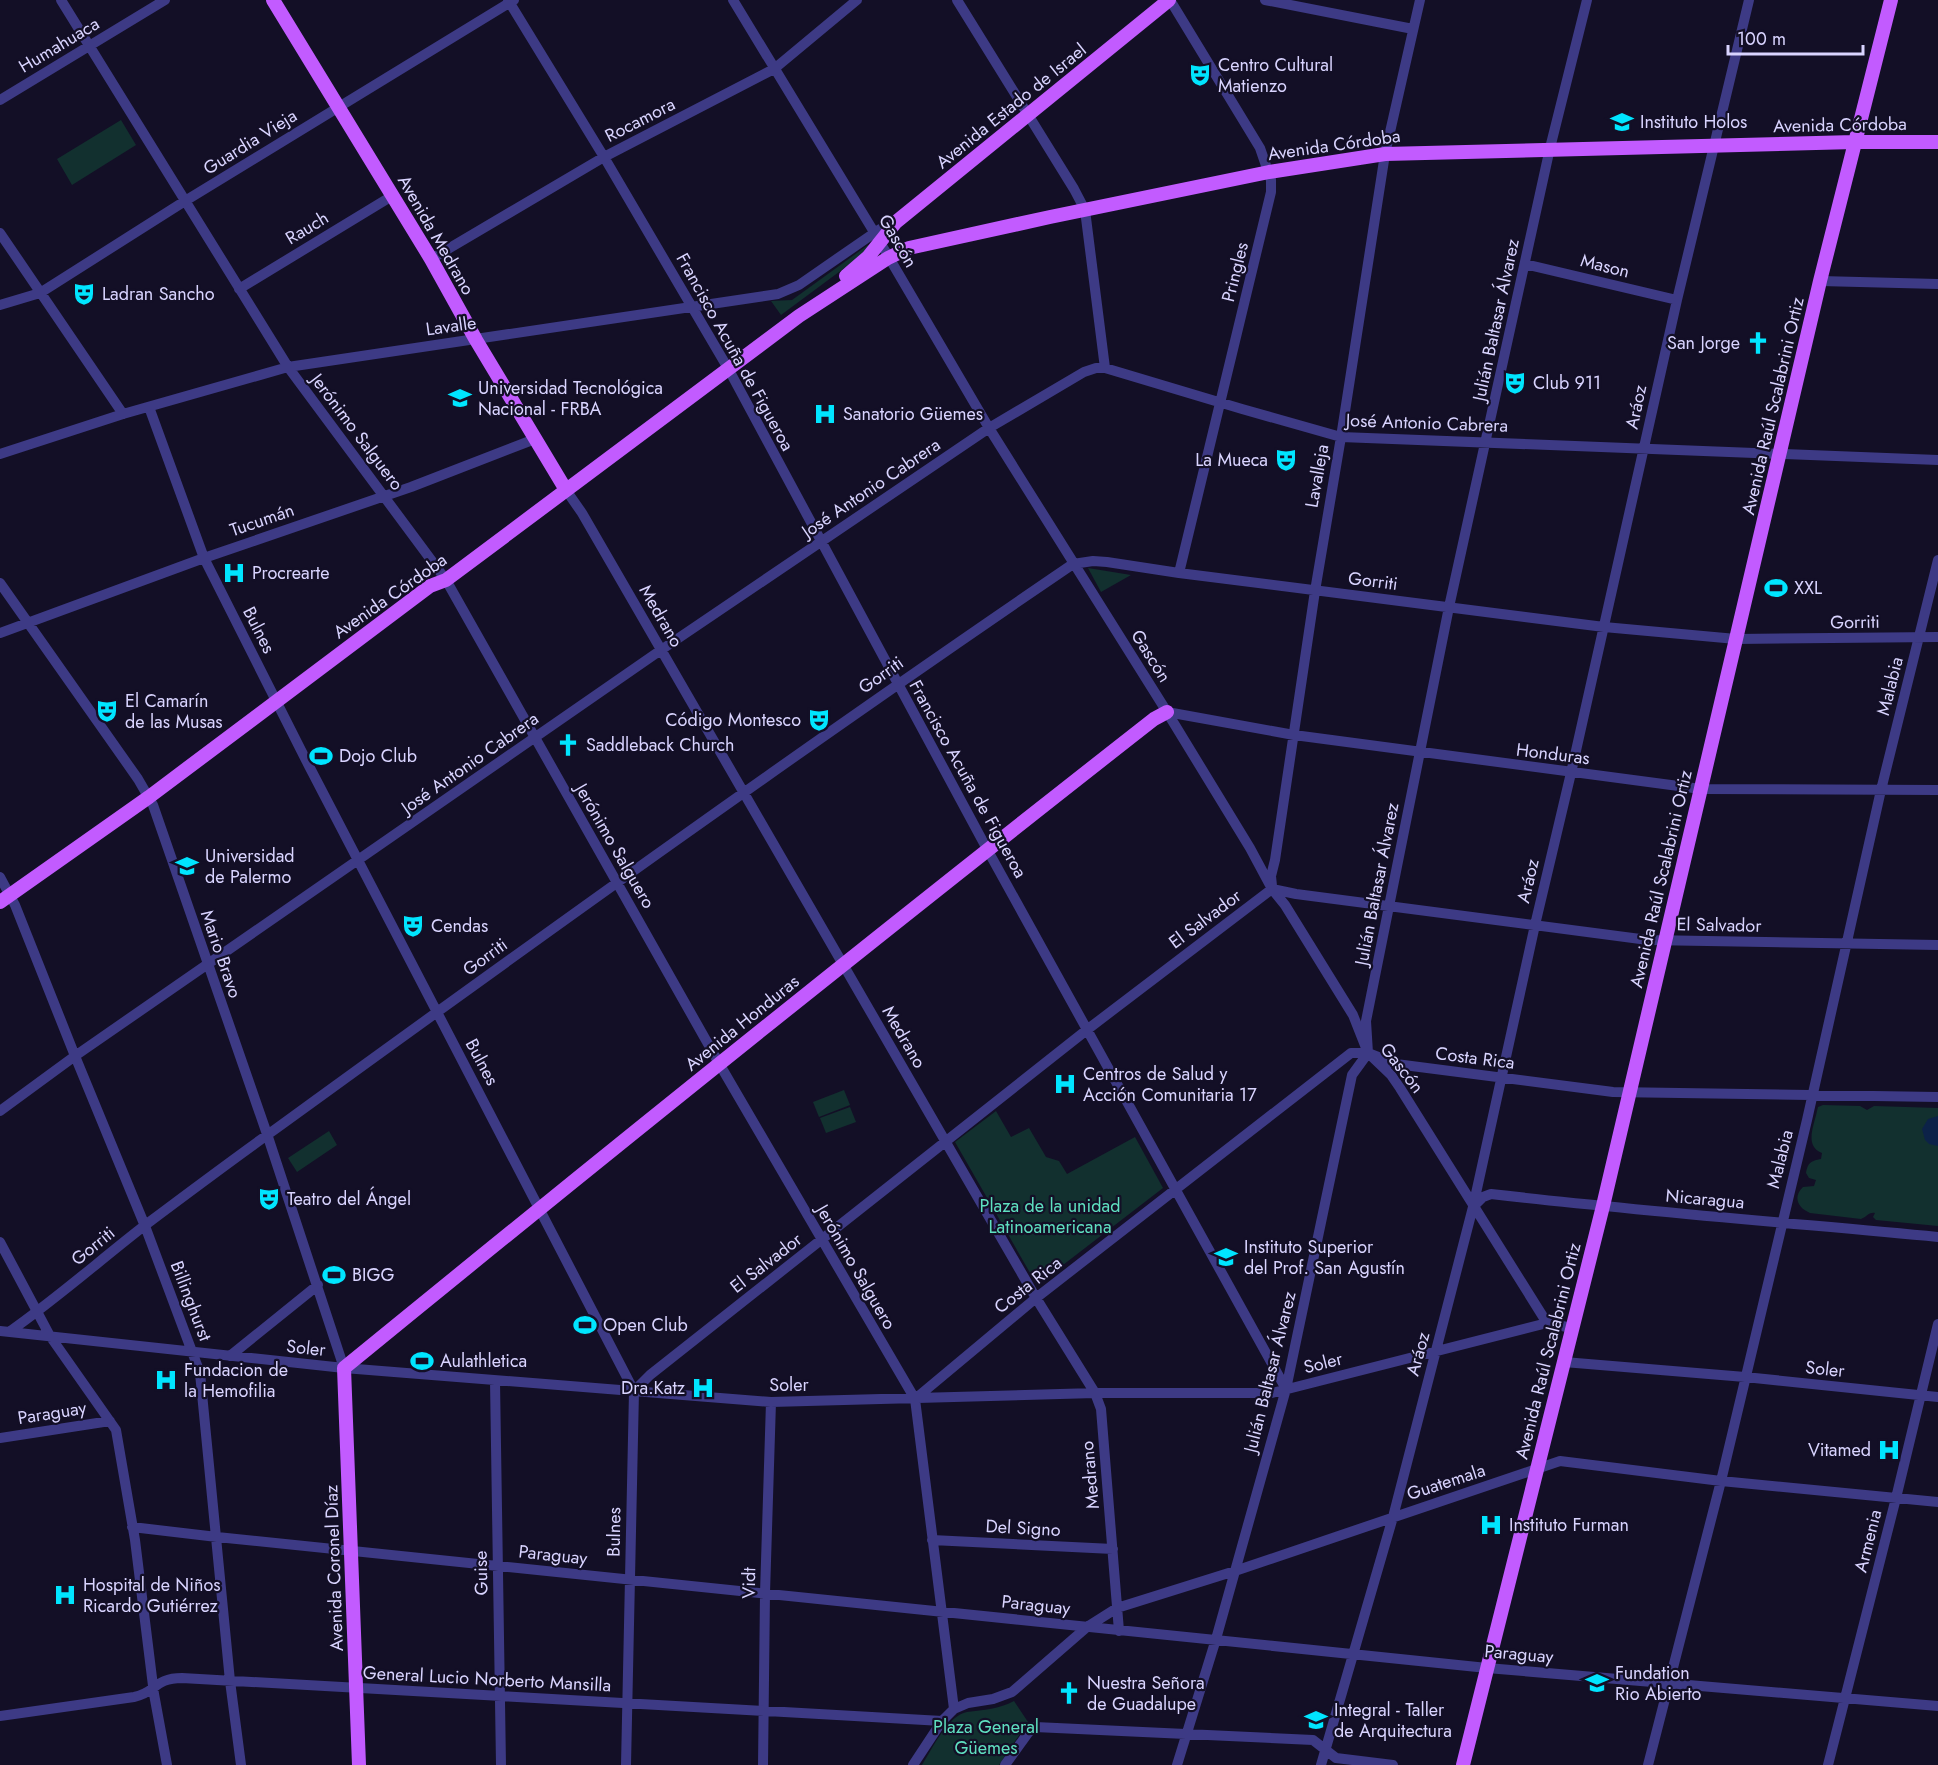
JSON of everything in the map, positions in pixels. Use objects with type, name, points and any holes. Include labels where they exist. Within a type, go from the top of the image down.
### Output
[{"type":"main road","name":"Avenida Medrano","points":[[273,0],[431,259],[476,340],[566,490]]},
{"type":"main road","name":"Avenida Estado de Israel","points":[[877,238],[1170,0]]},
{"type":"main road","name":"Avenida Raúl Scalabrini Ortiz","points":[[1463,1765],[1603,1206],[1820,281],[1891,0]]},
{"type":"main road","name":"Avenida Córdoba","points":[[799,316],[888,258],[909,248],[1269,172],[1384,154],[1550,148],[1938,142]]},
{"type":"main road","name":"Avenida Córdoba","points":[[5,899],[149,796],[430,586],[446,580],[729,370],[799,316],[868,257],[877,238]]},
{"type":"main road","name":"Avenida Honduras","points":[[344,1368],[987,849],[1154,719],[1167,712]]},
{"type":"main road","name":"Avenida Coronel Díaz","points":[[344,1368],[360,1765]]},
{"type":"street","name":"Jerónimo Salguero","points":[[61,0],[288,367],[446,580],[720,1065],[915,1399],[954,1710]]},
{"type":"street","name":"Humahuaca","points":[[0,100],[165,0]]},
{"type":"street","name":"Gascón","points":[[733,0],[989,428],[1167,712],[1250,848],[1272,889],[1285,905],[1353,1015],[1368,1053],[1391,1075],[1400,1088],[1547,1323]]},
{"type":"street","name":"Rocamora","points":[[431,259],[604,157],[774,69],[857,0]]},
{"type":"street","points":[[957,0],[1085,210],[1105,368]]},
{"type":"street","name":"Pringles","points":[[1170,0],[1255,139],[1269,172],[1271,192],[1179,573]]},
{"type":"street","points":[[1265,0],[1413,29]]},
{"type":"street","name":"Lavalleja","points":[[1272,889],[1271,876],[1384,154],[1420,0]]},
{"type":"street","name":"Julián Baltasar Álvarez","points":[[1178,1765],[1216,1640],[1286,1389],[1352,1075],[1368,1053],[1366,1021],[1449,607],[1550,148],[1587,0]]},
{"type":"street","name":"Aráoz","points":[[1321,1765],[1393,1517],[1473,1207],[1677,300],[1749,0]]},
{"type":"street","name":"Guardia Vieja","points":[[0,304],[40,293],[511,1]]},
{"type":"street","name":"Francisco Acuña de Figueroa","points":[[511,1],[729,370],[987,849],[1286,1389]]},
{"type":"street","name":"Rauch","points":[[239,289],[392,196]]},
{"type":"street","points":[[0,233],[123,414]]},
{"type":"street","name":"Lavalle","points":[[0,454],[123,414],[288,367],[778,294],[791,290],[877,238]]},
{"type":"street","name":"Mason","points":[[1525,264],[1677,300]]},
{"type":"street","points":[[1820,281],[1938,284]]},
{"type":"street","name":"José Antonio Cabrera","points":[[0,1111],[75,1056],[661,650],[989,428],[1084,372],[1105,368],[1341,437],[1938,460]]},
{"type":"street","name":"Bulnes","points":[[149,407],[204,558],[358,861],[634,1391],[626,1765]]},
{"type":"street","name":"Tucumán","points":[[0,633],[204,558],[384,496],[535,439]]},
{"type":"street","name":"Medrano","points":[[566,490],[582,513],[745,793],[1036,1298],[1095,1393],[1101,1409],[1119,1631]]},
{"type":"street","name":"Malabia","points":[[1648,1765],[1720,1481],[1847,944],[1881,790],[1938,560]]},
{"type":"street","name":"Gorriti","points":[[4,1331],[36,1313],[145,1226],[267,1135],[616,882],[898,683],[1074,564],[1093,561],[1107,562],[1604,627],[1736,639],[1938,637]]},
{"type":"street","name":"Mario Bravo","points":[[0,583],[149,796],[267,1135],[344,1368]]},
{"type":"street","name":"Honduras","points":[[1167,712],[1294,735],[1701,789],[1938,790]]},
{"type":"street","name":"Billinghurst","points":[[0,878],[5,899],[75,1056],[145,1226],[200,1373],[230,1681],[241,1765]]},
{"type":"street","name":"El Salvador","points":[[634,1391],[650,1375],[945,1141],[1272,889],[1647,940],[1938,945]]},
{"type":"street","name":"Costa Rica","points":[[915,1399],[1036,1298],[1346,1056],[1354,1053],[1368,1053],[1396,1064],[1613,1092],[1938,1097]]},
{"type":"street","name":"Nicaragua","points":[[1473,1207],[1483,1197],[1491,1194],[1938,1238]]},
{"type":"street","points":[[0,1242],[50,1336],[116,1430],[167,1765]]},
{"type":"street","points":[[230,1356],[318,1285]]},
{"type":"street","name":"Soler","points":[[4,1331],[344,1368],[771,1402],[1095,1393],[1272,1393],[1547,1323],[1572,1328]]},
{"type":"street","name":"Armenia","points":[[1828,1765],[1938,1324]]},
{"type":"street","name":"Soler","points":[[1564,1362],[1745,1377],[1938,1397]]},
{"type":"street","name":"Guise","points":[[495,1381],[501,1765]]},
{"type":"street","name":"Vidt","points":[[763,1765],[771,1402]]},
{"type":"street","name":"Paraguay","points":[[0,1438],[110,1421]]},
{"type":"street","name":"Guatemala","points":[[1087,1627],[1117,1608],[1235,1571],[1560,1461],[1720,1481],[1938,1502]]},
{"type":"street","name":"Paraguay","points":[[132,1527],[1487,1668],[1938,1706]]},
{"type":"street","name":"Del Signo","points":[[932,1540],[1113,1549]]},
{"type":"street","points":[[913,1765],[942,1721],[954,1710],[968,1703],[993,1699],[1012,1692],[1087,1627]]},
{"type":"street","name":"General Lucio Norberto Mansilla","points":[[0,1716],[135,1698],[164,1680],[172,1678],[942,1721]]},
{"type":"street","points":[[1005,1765],[1035,1726],[1313,1740],[1336,1758],[1394,1765]]},
{"type":"green space","points":[[121,120],[136,145],[72,185],[57,159]]},
{"type":"green space","points":[[868,245],[870,249],[781,315],[771,301],[792,300]]},
{"type":"green space","points":[[1088,568],[1131,575],[1101,592]]},
{"type":"green space","points":[[844,1090],[850,1105],[819,1117],[813,1102]]},
{"type":"green space","points":[[1823,1105],[1860,1106],[1867,1110],[1874,1106],[1938,1108],[1938,1226],[1876,1220],[1873,1217],[1875,1213],[1861,1219],[1810,1213],[1799,1205],[1797,1198],[1800,1190],[1803,1187],[1814,1186],[1816,1180],[1809,1178],[1806,1173],[1812,1161],[1821,1159],[1822,1153],[1813,1146],[1812,1135],[1818,1107]]},
{"type":"green space","points":[[850,1107],[856,1122],[826,1133],[820,1118]]},
{"type":"green space","name":"Plaza de la unidad Latinoamericana","points":[[996,1111],[1011,1137],[1029,1128],[1046,1157],[1059,1161],[1067,1174],[1135,1137],[1163,1188],[1037,1285],[955,1142]]},
{"type":"green space","points":[[329,1131],[337,1145],[297,1172],[288,1158]]},
{"type":"green space","name":"Plaza General Güemes","points":[[1014,1701],[1028,1722],[999,1765],[922,1765],[941,1734],[960,1714],[985,1710]]},
{"type":"water","points":[[1938,1116],[1938,1146],[1929,1144],[1925,1140],[1922,1129],[1928,1119]]},
{"type":"place","name":"Centro Cultural Matienzo","points":[[1200,75]]},
{"type":"place","name":"Instituto Holos","points":[[1622,122]]},
{"type":"place","name":"Ladran Sancho","points":[[84,294]]},
{"type":"place","name":"San Jorge","points":[[1758,343]]},
{"type":"place","name":"Club 911","points":[[1515,383]]},
{"type":"place","name":"Universidad Tecnológica Nacional - FRBA","points":[[460,398]]},
{"type":"place","name":"Sanatorio Güemes","points":[[825,414]]},
{"type":"place","name":"La Mueca","points":[[1286,460]]},
{"type":"place","name":"Procrearte","points":[[234,573]]},
{"type":"place","name":"XXL","points":[[1776,588]]},
{"type":"place","name":"El Camarín de las Musas","points":[[107,711]]},
{"type":"place","name":"Código Montesco","points":[[819,720]]},
{"type":"place","name":"Saddleback Church","points":[[568,745]]},
{"type":"place","name":"Dojo Club","points":[[321,756]]},
{"type":"place","name":"Universidad de Palermo","points":[[187,866]]},
{"type":"place","name":"Cendas","points":[[413,926]]},
{"type":"place","name":"Centros de Salud y Acción Comunitaria 17","points":[[1065,1084]]},
{"type":"place","name":"Teatro del Ángel","points":[[269,1199]]},
{"type":"place","name":"Instituto Superior del Prof. San Agustín","points":[[1226,1257]]},
{"type":"place","name":"BIGG","points":[[334,1275]]},
{"type":"place","name":"Open Club","points":[[585,1325]]},
{"type":"place","name":"Aulathletica","points":[[422,1361]]},
{"type":"place","name":"Fundacion de la Hemofilia","points":[[166,1380]]},
{"type":"place","name":"Dra.Katz","points":[[703,1388]]},
{"type":"place","name":"Vitamed","points":[[1889,1450]]},
{"type":"place","name":"Instituto Furman","points":[[1491,1525]]},
{"type":"place","name":"Hospital de Niños Ricardo Gutiérrez","points":[[65,1595]]},
{"type":"place","name":"Fundation Rio Abierto","points":[[1597,1683]]},
{"type":"place","name":"Nuestra Señora de Guadalupe","points":[[1069,1693]]},
{"type":"place","name":"Integral - Taller de Arquitectura","points":[[1316,1720]]}]
